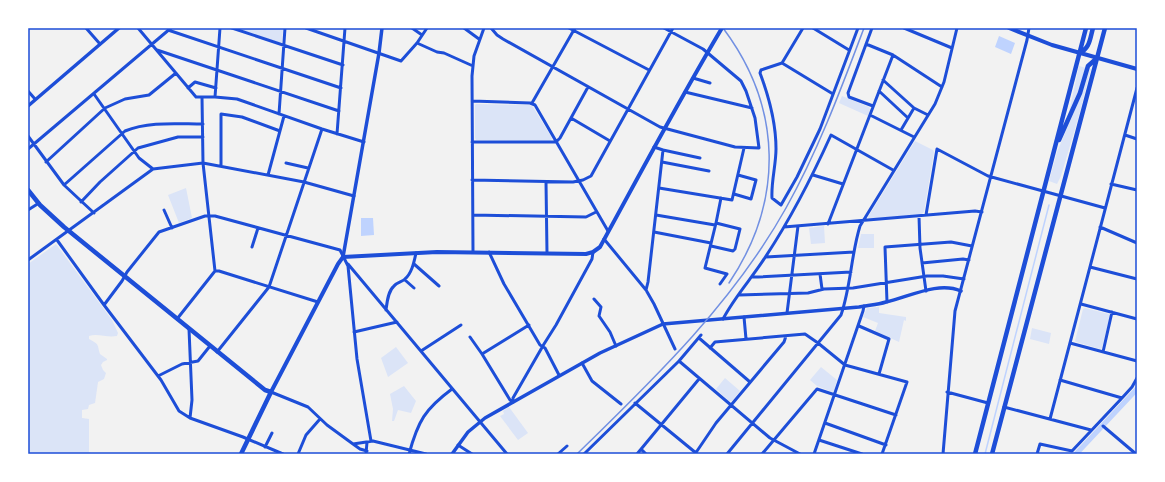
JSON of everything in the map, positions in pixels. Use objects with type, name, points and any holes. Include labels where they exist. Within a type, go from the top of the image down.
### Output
[{"type":"main road","points":[[241,454],[271,392],[343,257],[473,252],[586,254],[593,252],[600,247],[664,128],[722,28]]},
{"type":"main road","points":[[1010,28],[1052,46],[1137,69]]},
{"type":"main road","points":[[975,454],[1086,28]]},
{"type":"main road","points":[[1079,53],[1088,48],[1093,28]]},
{"type":"main road","points":[[992,454],[1105,28]]},
{"type":"main road","points":[[1052,155],[1080,93],[1088,66],[1097,58]]},
{"type":"main road","points":[[28,190],[38,203],[68,230],[217,352],[266,390],[271,392]]},
{"type":"street","points":[[86,28],[100,44]]},
{"type":"street","points":[[28,106],[119,28]]},
{"type":"street","points":[[138,28],[196,97],[237,99],[364,142]]},
{"type":"street","points":[[215,97],[220,28]]},
{"type":"street","points":[[232,28],[343,65]]},
{"type":"street","points":[[279,114],[285,28]]},
{"type":"street","points":[[306,28],[401,61],[417,43],[427,28]]},
{"type":"street","points":[[338,134],[345,28]]},
{"type":"street","points":[[382,28],[364,142],[343,257],[507,454]]},
{"type":"street","points":[[412,28],[422,35]]},
{"type":"street","points":[[464,28],[479,39]]},
{"type":"street","points":[[473,252],[473,66],[479,39],[484,28]]},
{"type":"street","points":[[491,28],[503,39],[660,127],[735,147],[759,148],[755,118],[741,80],[707,52],[664,28]]},
{"type":"street","points":[[568,28],[574,29],[649,70]]},
{"type":"street","points":[[472,180],[573,182],[591,176],[649,70],[674,28]]},
{"type":"street","points":[[803,28],[782,63],[761,70],[760,73],[770,106],[775,135],[775,168],[772,198],[780,205],[804,163],[820,129],[858,28]]},
{"type":"street","points":[[813,28],[849,50]]},
{"type":"street","points":[[872,28],[848,93],[849,97],[873,106]]},
{"type":"street","points":[[904,28],[952,48]]},
{"type":"street","points":[[727,454],[841,315],[844,308],[857,238],[863,221],[928,115],[942,87],[957,29],[953,28]]},
{"type":"street","points":[[943,454],[955,311],[1029,28]]},
{"type":"street","points":[[28,149],[169,29],[341,88]]},
{"type":"street","points":[[532,103],[574,29]]},
{"type":"street","points":[[417,43],[473,66]]},
{"type":"street","points":[[866,44],[893,55],[942,87]]},
{"type":"street","points":[[156,50],[339,111]]},
{"type":"street","points":[[828,224],[893,55]]},
{"type":"street","points":[[782,63],[833,94]]},
{"type":"street","points":[[46,162],[104,108],[124,100],[149,95],[176,73]]},
{"type":"street","points":[[693,78],[710,82]]},
{"type":"street","points":[[883,80],[914,108],[928,115]]},
{"type":"street","points":[[188,88],[195,82],[216,88]]},
{"type":"street","points":[[472,142],[556,142],[560,138],[588,87]]},
{"type":"street","points":[[1050,419],[1137,88]]},
{"type":"street","points":[[28,91],[36,99]]},
{"type":"street","points":[[879,91],[908,118]]},
{"type":"street","points":[[685,92],[752,108]]},
{"type":"street","points":[[94,94],[139,158],[153,169]]},
{"type":"street","points":[[177,319],[215,271],[203,163],[202,97]]},
{"type":"street","points":[[472,101],[532,103],[608,231]]},
{"type":"street","points":[[901,130],[914,108]]},
{"type":"street","points":[[220,165],[220,114],[242,117],[280,131]]},
{"type":"street","points":[[870,115],[914,137]]},
{"type":"street","points":[[268,175],[284,116]]},
{"type":"street","points":[[571,118],[610,141]]},
{"type":"street","points":[[64,185],[122,133],[136,126],[154,124],[203,124]]},
{"type":"street","points":[[217,352],[269,287],[322,129]]},
{"type":"street","points":[[723,319],[729,308],[766,257],[784,227],[813,175],[831,135],[893,170]]},
{"type":"street","points":[[1125,135],[1137,140]]},
{"type":"street","points":[[28,136],[64,185],[94,213]]},
{"type":"street","points":[[81,202],[100,182],[138,148],[178,137],[203,137]]},
{"type":"street","points":[[654,147],[700,158]]},
{"type":"street","points":[[659,188],[732,200],[744,148]]},
{"type":"street","points":[[926,215],[937,149],[991,177],[1105,208]]},
{"type":"street","points":[[646,290],[663,150]]},
{"type":"street","points":[[662,162],[709,171]]},
{"type":"street","points":[[28,260],[153,169],[203,163],[220,165],[304,182],[354,196]]},
{"type":"street","points":[[286,163],[308,168]]},
{"type":"street","points":[[734,194],[751,199],[756,180],[738,175]]},
{"type":"street","points":[[813,175],[843,184]]},
{"type":"street","points":[[546,182],[547,253]]},
{"type":"street","points":[[1112,184],[1137,190]]},
{"type":"street","points":[[720,284],[727,274],[705,268],[721,198]]},
{"type":"street","points":[[28,210],[38,203]]},
{"type":"street","points":[[164,210],[172,228]]},
{"type":"street","points":[[784,227],[975,211],[982,212]]},
{"type":"street","points":[[473,215],[586,217],[596,212]]},
{"type":"street","points":[[654,232],[711,244],[733,251],[740,229],[656,215]]},
{"type":"street","points":[[104,305],[159,232],[205,216],[215,216],[340,250],[348,266],[357,359],[369,442],[366,452],[320,419],[306,406],[271,392]]},
{"type":"street","points":[[920,216],[920,244],[926,291]]},
{"type":"street","points":[[787,313],[798,226]]},
{"type":"street","points":[[1100,227],[1137,243]]},
{"type":"street","points":[[252,247],[258,228]]},
{"type":"street","points":[[604,239],[646,290],[675,349]]},
{"type":"street","points":[[57,240],[158,376],[179,411],[190,418],[282,454]]},
{"type":"street","points":[[887,302],[885,247],[951,242],[972,246]]},
{"type":"street","points":[[488,252],[504,284],[559,375]]},
{"type":"street","points":[[513,402],[513,398],[542,346],[556,325],[592,259],[593,252]]},
{"type":"street","points":[[766,257],[854,252]]},
{"type":"street","points":[[386,310],[391,289],[396,284],[405,280],[414,264],[416,253]]},
{"type":"street","points":[[922,263],[969,260]]},
{"type":"street","points":[[414,264],[439,286]]},
{"type":"street","points":[[1090,267],[1137,280]]},
{"type":"street","points":[[215,271],[318,302]]},
{"type":"street","points":[[752,277],[851,272]]},
{"type":"street","points":[[820,274],[822,289]]},
{"type":"street","points":[[739,294],[808,293],[822,289],[847,289],[923,276],[964,279]]},
{"type":"street","points":[[405,280],[414,288]]},
{"type":"street","points":[[452,454],[468,432],[480,422],[559,375],[663,324],[864,306],[887,302],[941,288],[961,291]]},
{"type":"street","points":[[594,299],[601,307],[599,316],[608,329],[616,346]]},
{"type":"street","points":[[1081,304],[1137,319]]},
{"type":"street","points":[[814,454],[859,326],[864,306]]},
{"type":"street","points":[[1103,352],[1112,312]]},
{"type":"street","points":[[744,317],[746,339]]},
{"type":"street","points":[[354,332],[397,322]]},
{"type":"street","points":[[421,352],[461,325]]},
{"type":"street","points":[[482,354],[529,325]]},
{"type":"street","points":[[859,326],[889,339],[879,374]]},
{"type":"street","points":[[189,329],[188,334],[191,363],[192,400],[190,418]]},
{"type":"street","points":[[710,348],[715,342],[805,334],[845,365],[907,382],[882,454]]},
{"type":"street","points":[[584,454],[679,361],[701,335]]},
{"type":"street","points":[[470,336],[510,400],[513,402]]},
{"type":"street","points":[[635,403],[695,454],[716,423],[784,342],[786,336]]},
{"type":"street","points":[[699,338],[750,382]]},
{"type":"street","points":[[1070,343],[1137,361]]},
{"type":"street","points":[[158,376],[182,364],[198,361],[210,346]]},
{"type":"street","points":[[679,361],[774,440],[800,454]]},
{"type":"street","points":[[582,363],[592,381],[621,404]]},
{"type":"street","points":[[1037,454],[1040,444],[1072,451],[1091,430],[1101,423],[1132,387],[1137,378]]},
{"type":"street","points":[[637,454],[699,379]]},
{"type":"street","points":[[1060,380],[1122,398]]},
{"type":"street","points":[[409,454],[414,434],[424,414],[452,389]]},
{"type":"street","points":[[762,454],[817,389],[896,415]]},
{"type":"street","points":[[947,392],[988,404]]},
{"type":"street","points":[[1004,407],[1091,430]]},
{"type":"street","points":[[298,454],[306,435],[320,419]]},
{"type":"street","points":[[825,423],[886,445]]},
{"type":"street","points":[[1101,423],[1136,454]]},
{"type":"street","points":[[265,447],[272,433]]},
{"type":"street","points":[[819,440],[862,454]]},
{"type":"street","points":[[353,444],[369,442],[410,449],[426,454]]},
{"type":"street","points":[[458,445],[472,454]]},
{"type":"street","points":[[558,454],[567,446]]},
{"type":"street","points":[[641,450],[646,454]]},
{"type":"shaded area","points":[[236,28],[283,28],[282,42],[281,43]]},
{"type":"shaded area","points":[[1079,66],[1086,68],[1079,92],[1069,112]]},
{"type":"shaded area","points":[[1090,69],[1078,119],[1061,176],[1057,184],[1049,181],[1057,152],[1083,91]]},
{"type":"shaded area","points":[[842,96],[869,107],[870,109],[868,116],[839,103]]},
{"type":"shaded area","points":[[476,104],[530,105],[533,107],[552,138],[551,141],[476,140]]},
{"type":"shaded area","points":[[915,141],[933,150],[934,152],[924,212],[922,214],[869,219],[868,217]]},
{"type":"shaded area","points":[[186,188],[192,218],[179,223],[168,195]]},
{"type":"shaded area","points":[[824,226],[825,243],[811,244],[809,228]]},
{"type":"shaded area","points":[[861,234],[874,234],[874,248],[858,248]]},
{"type":"shaded area","points":[[56,244],[112,320],[118,333],[117,336],[89,336],[89,339],[98,345],[100,354],[107,359],[101,365],[106,373],[104,379],[98,382],[95,403],[89,405],[88,409],[82,410],[82,418],[89,419],[89,452],[94,454],[28,454],[28,264]]},
{"type":"shaded area","points":[[879,307],[879,313],[906,317],[899,342],[875,331],[878,323],[863,317],[867,308]]},
{"type":"shaded area","points":[[1085,308],[1109,314],[1110,316],[1102,348],[1100,349],[1075,341],[1083,309]]},
{"type":"shaded area","points":[[1032,328],[1051,333],[1049,344],[1030,339]]},
{"type":"shaded area","points":[[396,347],[408,363],[388,377],[381,358]]},
{"type":"shaded area","points":[[821,367],[837,380],[834,391],[832,392],[817,386],[810,380]]},
{"type":"shaded area","points":[[725,378],[740,391],[732,401],[729,401],[716,389]]},
{"type":"shaded area","points":[[404,386],[416,401],[411,413],[398,410],[394,421],[392,421],[393,409],[390,394]]},
{"type":"shaded area","points":[[509,407],[528,433],[518,440],[500,416],[504,414],[503,411]]},
{"type":"water","points":[[999,36],[1015,43],[1011,54],[995,47]]},
{"type":"water","points":[[361,218],[373,218],[374,235],[361,236]]},
{"type":"waterway","points":[[985,454],[1049,205]]},
{"type":"waterway","points":[[1076,454],[1137,389]]},
{"type":"railway","points":[[723,28],[743,59],[757,90],[766,122],[769,155],[767,187],[760,220],[747,252],[729,283]]},
{"type":"railway","points":[[577,454],[663,368],[717,308],[765,243],[798,186],[819,142],[864,28]]}]
